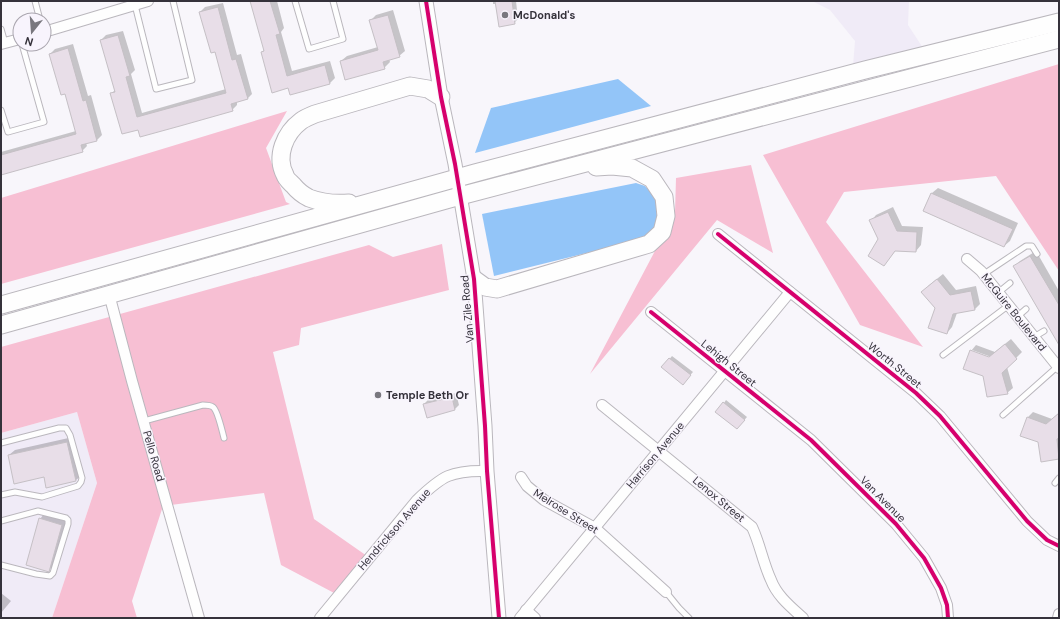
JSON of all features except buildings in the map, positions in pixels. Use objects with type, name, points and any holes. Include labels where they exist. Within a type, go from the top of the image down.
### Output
[{"type":"highway","points":[[1,305],[458,178],[865,70],[1059,22]]},
{"type":"highway","points":[[1,325],[460,196],[1059,39]]},
{"type":"highway","points":[[369,203],[335,204],[309,198],[297,189],[285,176],[282,166],[281,153],[285,139],[292,129],[302,120],[315,114],[410,86],[428,88],[441,97]]},
{"type":"highway","points":[[474,279],[485,287],[497,289],[649,244],[662,232],[666,216],[664,197],[652,179],[632,168],[612,166],[562,169]]},
{"type":"street","points":[[52,30],[148,1]]},
{"type":"street","name":"Van Zile Road","points":[[426,1],[441,97],[458,178],[474,279],[499,618]]},
{"type":"street","name":"Worth Street","points":[[718,234],[916,393],[940,416],[1027,521],[1048,540],[1059,546]]},
{"type":"street","name":"McGuire Boulevard","points":[[967,259],[984,274],[1034,337],[1058,363]]},
{"type":"street","name":"Harrison Avenue","points":[[523,614],[790,292]]},
{"type":"street","name":"Pello Road","points":[[109,294],[199,618]]},
{"type":"street","name":"Lehigh Street","points":[[651,312],[796,428]]},
{"type":"street","name":"Lenox Street","points":[[602,405],[752,527],[758,539],[771,580],[780,595],[803,618]]},
{"type":"street","name":"Van Avenue","points":[[796,428],[811,440],[896,524],[924,558],[941,588],[947,605],[948,618]]},
{"type":"street","name":"Hendrickson Avenue","points":[[320,618],[417,500],[434,484],[446,477],[467,471],[487,471]]},
{"type":"street","name":"Melrose Street","points":[[521,477],[527,486],[544,500],[595,528],[666,592]]},
{"type":"street","points":[[523,614],[535,618]]},
{"type":"street","points":[[1058,618],[1059,614]]},
{"type":"lane","points":[[35,1],[38,12]]},
{"type":"lane","points":[[136,5],[156,89],[192,80],[173,1]]},
{"type":"lane","points":[[294,1],[309,49],[343,39],[333,1]]},
{"type":"lane","points":[[1,29],[3,44]]},
{"type":"lane","points":[[1,110],[8,132],[44,122],[24,52]]},
{"type":"lane","points":[[984,274],[1026,246],[1032,246],[1037,254]]},
{"type":"lane","points":[[999,292],[1010,283]]},
{"type":"lane","points":[[943,355],[1009,305]]},
{"type":"lane","points":[[1018,316],[1026,309]]},
{"type":"lane","points":[[1034,337],[1044,331]]},
{"type":"lane","points":[[1003,415],[1058,363]]},
{"type":"lane","points":[[144,421],[203,405],[208,405],[213,407],[216,411],[224,438]]},
{"type":"lane","points":[[1,443],[59,428],[66,428],[70,435],[82,478],[78,486],[42,497],[15,492],[1,495]]},
{"type":"lane","points":[[1055,483],[1059,478]]},
{"type":"lane","points":[[1,521],[38,511],[66,518],[68,520],[53,573],[50,576],[1,565]]},
{"type":"lane","points":[[666,592],[689,618]]},
{"type":"shaded area","points":[[812,1],[909,1],[908,25],[923,48],[853,66],[855,41],[830,10]]},
{"type":"shaded area","points":[[1059,64],[1059,271],[996,176],[844,192],[826,222],[923,347],[860,325],[763,155]]},
{"type":"shaded area","points":[[287,111],[266,148],[286,202],[290,204],[1,284],[1,198]]},
{"type":"shaded area","points":[[751,165],[773,253],[717,220],[590,374],[675,213],[676,178]]},
{"type":"shaded area","points":[[442,244],[449,290],[301,328],[299,345],[273,352],[314,519],[367,556],[336,594],[281,565],[264,493],[163,506],[132,601],[137,618],[52,618],[97,483],[77,412],[1,433],[1,347],[369,245],[393,257]]},
{"type":"shaded area","points":[[77,412],[97,483],[52,618],[1,618],[1,433]]},
{"type":"water","points":[[618,79],[651,106],[475,153],[491,108]]},
{"type":"water","points":[[636,183],[645,186],[656,198],[657,216],[654,230],[643,239],[494,276],[482,214]]},
{"type":"cycle path","points":[[426,1],[441,97],[455,164],[474,279],[499,618]]},
{"type":"cycle path","points":[[718,234],[916,393],[940,416],[1027,521],[1047,540],[1059,546]]},
{"type":"cycle path","points":[[651,312],[811,440],[896,524],[924,558],[941,588],[947,605],[948,618]]},
{"type":"place","name":"McDonald's","points":[[505,15]]},
{"type":"place","name":"Temple Beth Or","points":[[378,395]]}]
